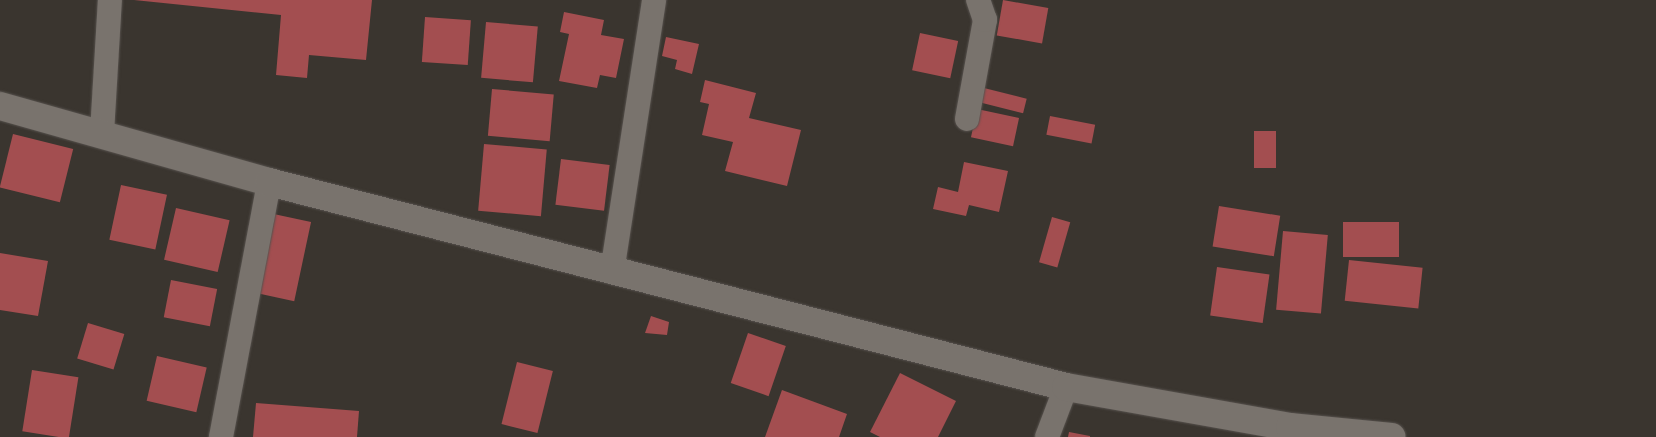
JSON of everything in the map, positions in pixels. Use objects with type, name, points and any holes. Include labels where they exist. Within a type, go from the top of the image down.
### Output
[{"type":"street","points":[[102,133],[110,0]]},
{"type":"street","points":[[612,272],[654,0]]},
{"type":"street","points":[[967,119],[985,20],[978,0]]},
{"type":"street","points":[[0,106],[102,133],[269,182],[612,272],[1066,387],[1290,427],[1392,437]]},
{"type":"street","points":[[221,437],[269,182]]},
{"type":"street","points":[[1047,437],[1066,387]]},
{"type":"building","points":[[134,0],[372,0],[366,60],[309,55],[307,78],[276,75],[281,15]]},
{"type":"building","points":[[1003,0],[1048,8],[1042,43],[997,35]]},
{"type":"building","points":[[564,12],[604,20],[601,35],[624,39],[616,78],[600,75],[597,88],[559,81],[569,34],[560,32]]},
{"type":"building","points":[[425,17],[471,20],[468,65],[422,62]]},
{"type":"building","points":[[486,22],[538,27],[533,82],[481,78]]},
{"type":"building","points":[[920,33],[958,41],[950,78],[912,70]]},
{"type":"building","points":[[666,37],[699,44],[692,74],[675,69],[677,60],[662,56]]},
{"type":"building","points":[[705,80],[756,93],[749,118],[801,130],[787,186],[725,171],[733,142],[702,135],[709,104],[700,102]]},
{"type":"building","points":[[984,88],[1027,99],[1023,113],[980,103]]},
{"type":"building","points":[[492,89],[554,94],[550,141],[488,136]]},
{"type":"building","points":[[977,109],[1019,118],[1013,146],[971,137]]},
{"type":"building","points":[[1050,116],[1095,125],[1092,143],[1046,135]]},
{"type":"building","points":[[1254,131],[1276,131],[1276,168],[1254,168]]},
{"type":"building","points":[[13,134],[73,149],[60,202],[0,187]]},
{"type":"building","points":[[484,144],[547,149],[541,216],[478,211]]},
{"type":"building","points":[[561,159],[610,165],[604,211],[555,205]]},
{"type":"building","points":[[964,162],[1008,171],[999,212],[969,205],[966,216],[933,209],[938,187],[958,192]]},
{"type":"building","points":[[121,185],[167,195],[155,250],[109,240]]},
{"type":"building","points":[[1219,206],[1280,216],[1274,256],[1213,246]]},
{"type":"building","points":[[176,208],[230,220],[218,272],[164,260]]},
{"type":"building","points":[[269,213],[311,222],[294,301],[252,292]]},
{"type":"building","points":[[1052,217],[1070,222],[1057,267],[1039,262]]},
{"type":"building","points":[[1343,222],[1399,222],[1399,257],[1343,257]]},
{"type":"building","points":[[1283,231],[1328,235],[1321,314],[1276,310]]},
{"type":"building","points":[[0,253],[48,261],[38,316],[0,310]]},
{"type":"building","points":[[1349,260],[1423,268],[1418,309],[1345,301]]},
{"type":"building","points":[[1217,267],[1269,274],[1263,323],[1210,316]]},
{"type":"building","points":[[171,280],[217,289],[210,326],[164,317]]},
{"type":"building","points":[[651,316],[669,322],[667,335],[645,333]]},
{"type":"building","points":[[88,323],[124,334],[114,369],[77,358]]},
{"type":"building","points":[[748,333],[786,346],[769,396],[731,383]]},
{"type":"building","points":[[157,356],[207,367],[196,412],[147,401]]},
{"type":"building","points":[[517,362],[553,371],[537,433],[502,424]]},
{"type":"building","points":[[32,370],[78,377],[69,437],[22,431]]},
{"type":"building","points":[[900,373],[956,401],[938,437],[880,437],[870,432]]},
{"type":"building","points":[[782,390],[847,414],[839,437],[765,437]]},
{"type":"building","points":[[256,403],[359,411],[357,437],[253,437]]},
{"type":"building","points":[[1069,432],[1090,436],[1090,437],[1068,437]]}]
